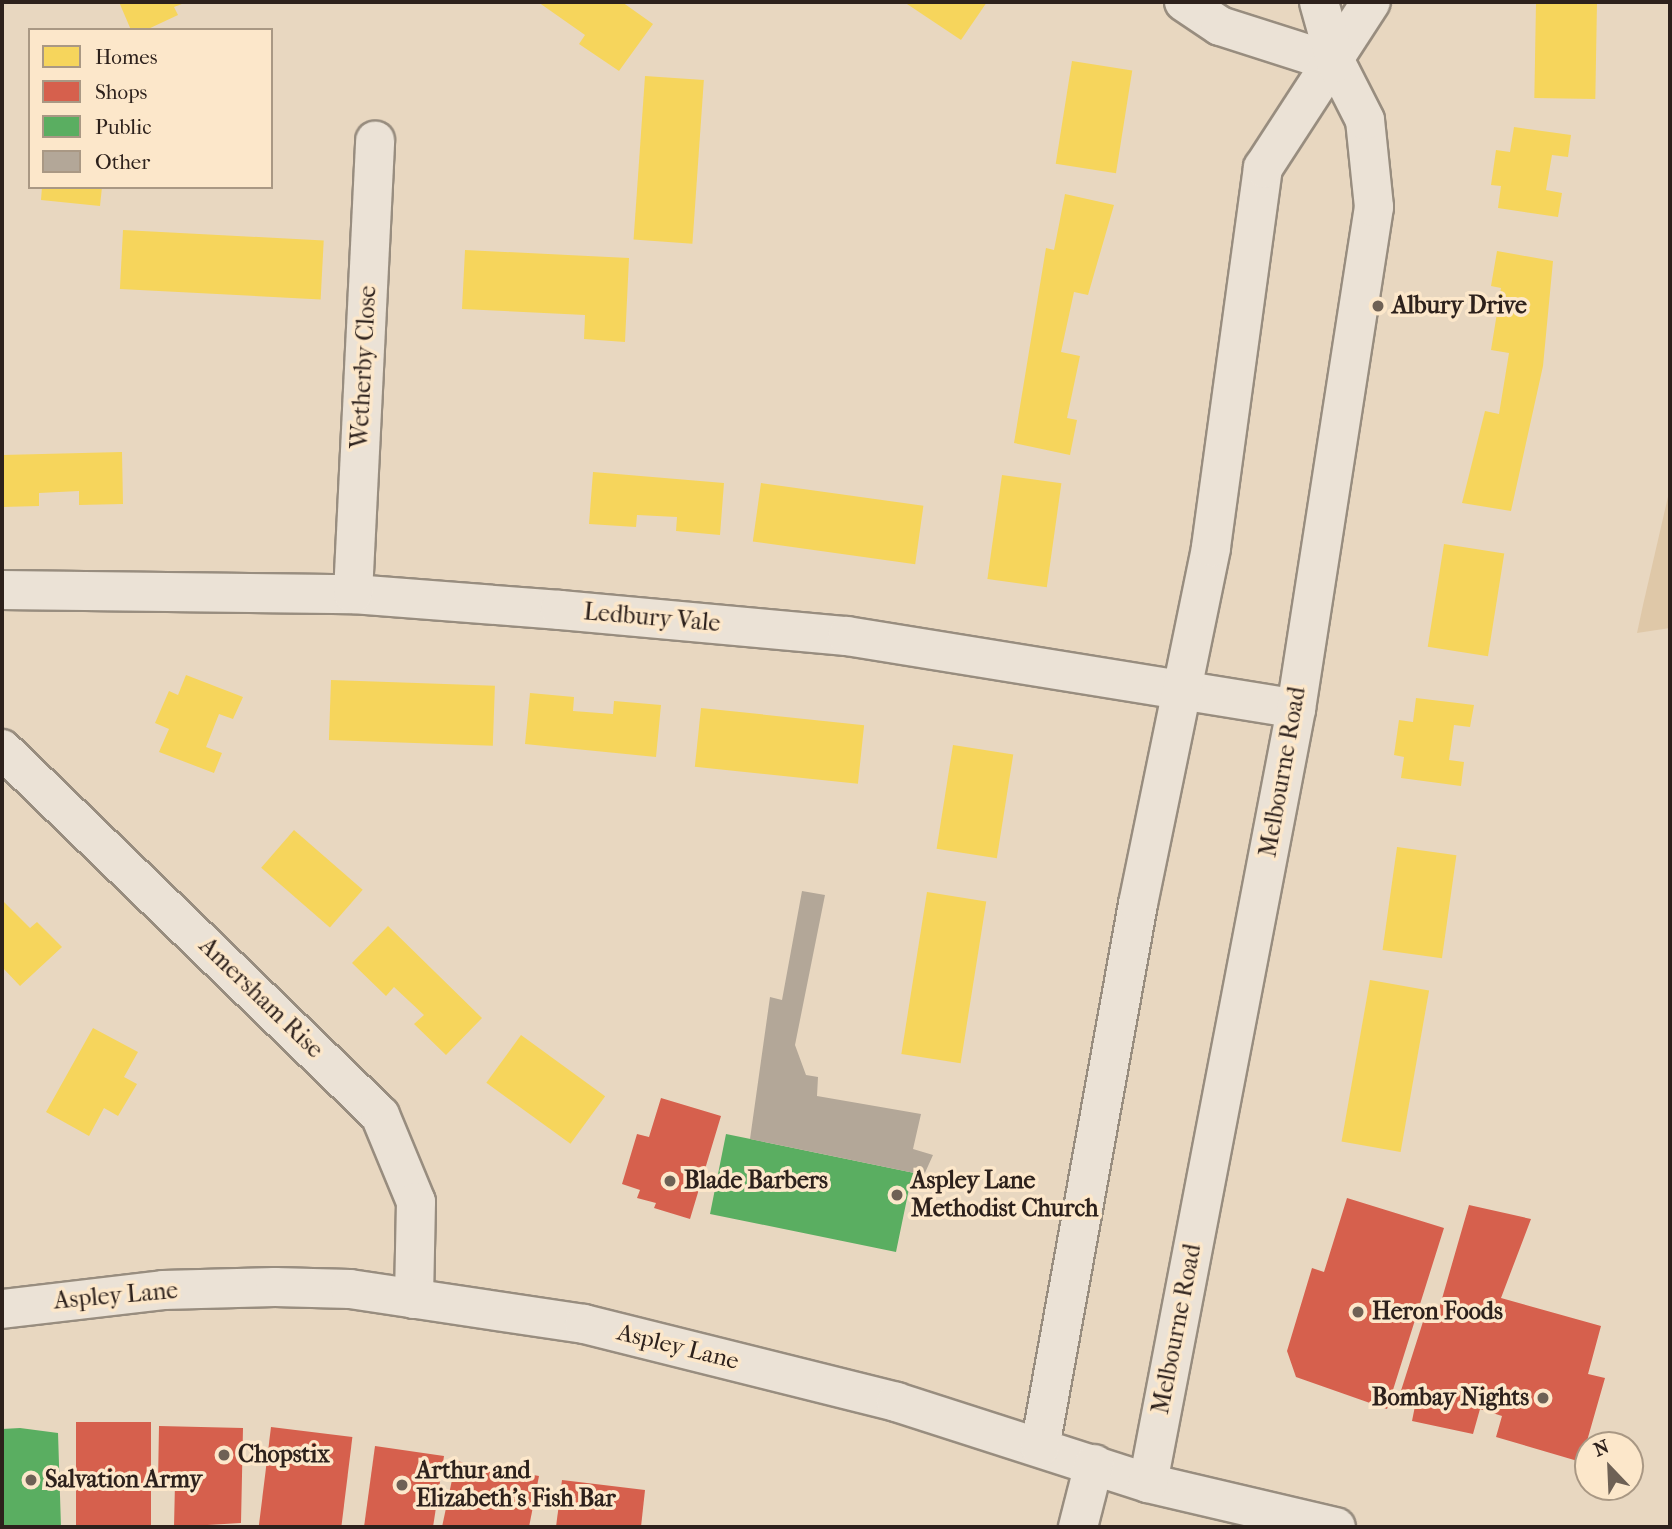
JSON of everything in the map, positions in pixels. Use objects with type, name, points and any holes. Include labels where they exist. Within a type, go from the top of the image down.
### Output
[{"type":"street","points":[[1184,2],[1220,26],[1336,63]]},
{"type":"street","name":"Melbourne Road","points":[[1148,1483],[1296,709],[1374,207],[1365,120],[1336,63],[1319,2]]},
{"type":"street","points":[[1040,1447],[1180,689],[1211,548],[1263,168],[1336,63],[1371,2]]},
{"type":"street","name":"Wetherby Close","points":[[353,594],[375,141]]},
{"type":"street","name":"Ledbury Vale","points":[[2,590],[353,594],[847,636],[1296,709]]},
{"type":"street","name":"Amersham Rise","points":[[2,749],[380,1115],[416,1202],[414,1299]]},
{"type":"street","name":"Aspley Lane","points":[[2,1309],[175,1289],[350,1289],[414,1299],[621,1334],[896,1402],[1148,1483],[1336,1527]]},
{"type":"street","points":[[1078,1527],[1094,1464]]},
{"type":"shaded area","points":[[1670,488],[1670,628],[1637,633],[1643,605]]},
{"type":"building: Homes","points":[[119,2],[187,2],[174,7],[178,15],[150,28],[130,28]]},
{"type":"building: Homes","points":[[538,2],[622,2],[653,24],[619,71],[579,44],[585,35]]},
{"type":"building: Homes","points":[[904,2],[987,2],[961,40]]},
{"type":"building: Homes","points":[[1536,2],[1597,3],[1595,99],[1534,98]]},
{"type":"building: Homes","points":[[1072,61],[1132,71],[1116,173],[1056,164]]},
{"type":"building: Homes","points":[[645,76],[704,80],[692,244],[634,240]]},
{"type":"building: Homes","points":[[1514,127],[1571,135],[1568,157],[1552,155],[1546,190],[1562,193],[1558,217],[1498,208],[1501,186],[1491,185],[1496,150],[1510,152]]},
{"type":"building: Homes","points":[[42,189],[102,189],[100,206],[41,200]]},
{"type":"building: Homes","points":[[1065,194],[1114,205],[1088,295],[1074,292],[1061,352],[1080,356],[1067,418],[1077,420],[1070,455],[1014,443],[1046,248],[1054,250]]},
{"type":"building: Homes","points":[[123,230],[324,241],[321,299],[120,289]]},
{"type":"building: Homes","points":[[465,250],[629,258],[625,342],[584,339],[585,315],[462,309]]},
{"type":"building: Homes","points":[[1497,251],[1553,261],[1543,366],[1511,511],[1462,503],[1485,411],[1499,414],[1509,353],[1491,350],[1501,288],[1491,286]]},
{"type":"building: Homes","points":[[122,452],[123,504],[79,505],[79,491],[39,493],[39,506],[2,507],[2,455]]},
{"type":"building: Homes","points":[[593,472],[724,483],[720,535],[676,531],[677,517],[637,515],[636,527],[589,524]]},
{"type":"building: Homes","points":[[1002,475],[1061,483],[1047,587],[987,579]]},
{"type":"building: Homes","points":[[761,483],[923,506],[915,564],[753,541]]},
{"type":"building: Homes","points":[[1444,544],[1504,554],[1488,656],[1428,647]]},
{"type":"building: Homes","points":[[186,675],[243,697],[233,719],[219,714],[206,747],[222,753],[214,773],[159,752],[169,729],[155,723],[169,691],[178,695]]},
{"type":"building: Homes","points":[[331,680],[495,686],[493,746],[329,740]]},
{"type":"building: Homes","points":[[530,693],[574,697],[573,711],[613,714],[614,701],[661,705],[656,757],[525,744]]},
{"type":"building: Homes","points":[[1416,698],[1474,705],[1470,727],[1454,725],[1449,760],[1464,762],[1461,786],[1401,778],[1404,757],[1394,755],[1399,720],[1413,722]]},
{"type":"building: Homes","points":[[701,708],[864,725],[858,784],[695,767]]},
{"type":"building: Homes","points":[[953,745],[1013,755],[997,858],[937,849]]},
{"type":"building: Homes","points":[[294,830],[363,890],[330,927],[261,868]]},
{"type":"building: Homes","points":[[1397,847],[1456,855],[1442,958],[1383,950]]},
{"type":"building: Homes","points":[[927,892],[986,901],[961,1063],[901,1054]]},
{"type":"building: Homes","points":[[2,900],[30,928],[37,922],[62,947],[20,986],[2,967]]},
{"type":"building: Homes","points":[[388,926],[482,1018],[446,1055],[414,1024],[424,1015],[394,987],[386,996],[352,963]]},
{"type":"building: Homes","points":[[1370,980],[1429,990],[1401,1152],[1342,1142]]},
{"type":"building: Homes","points":[[93,1028],[138,1052],[124,1077],[137,1084],[118,1116],[104,1108],[89,1136],[46,1112]]},
{"type":"building: Homes","points":[[521,1035],[605,1096],[570,1144],[486,1083]]},
{"type":"building: Shops","points":[[661,1098],[721,1116],[690,1219],[654,1208],[656,1203],[637,1198],[640,1190],[622,1184],[637,1134],[649,1137]]},
{"type":"building: Shops","name":"Heron Foods","points":[[1347,1198],[1444,1228],[1387,1409],[1296,1377],[1287,1351],[1312,1268],[1324,1272]]},
{"type":"building: Shops","points":[[1469,1205],[1531,1219],[1501,1298],[1601,1326],[1588,1374],[1605,1378],[1590,1431],[1574,1431],[1574,1460],[1496,1437],[1502,1416],[1480,1409],[1473,1434],[1412,1421],[1415,1406],[1398,1400],[1428,1306],[1439,1309]]},
{"type":"building: Shops","points":[[76,1422],[151,1422],[151,1527],[76,1527]]},
{"type":"building: Shops","points":[[159,1426],[243,1428],[241,1523],[174,1527],[175,1483],[158,1482]]},
{"type":"building: Shops","points":[[271,1427],[352,1437],[341,1527],[259,1527]]},
{"type":"building: Shops","points":[[375,1446],[444,1456],[433,1527],[364,1527]]},
{"type":"building: Shops","points":[[456,1461],[539,1476],[529,1527],[442,1527]]},
{"type":"building: Shops","points":[[562,1480],[645,1490],[641,1527],[556,1527]]},
{"type":"building: Public","points":[[726,1134],[924,1175],[922,1187],[910,1184],[896,1252],[710,1214]]},
{"type":"building: Public","name":"Salvation Army","points":[[20,1428],[58,1433],[61,1527],[2,1527],[2,1429]]},
{"type":"building: Other","points":[[802,891],[825,895],[795,1045],[806,1075],[818,1077],[817,1096],[921,1114],[913,1149],[933,1155],[924,1175],[750,1139],[770,997],[782,1000]]},
{"type":"place","name":"Albury Drive","points":[[1378,306]]},
{"type":"place","name":"Blade Barbers","points":[[670,1181]]},
{"type":"place","name":"Aspley Lane Methodist Church","points":[[897,1195]]},
{"type":"place","name":"Heron Foods","points":[[1358,1312]]},
{"type":"place","name":"Bombay Nights","points":[[1543,1398]]},
{"type":"place","name":"Chopstix","points":[[224,1455]]},
{"type":"place","name":"Salvation Army","points":[[31,1480]]},
{"type":"place","name":"Arthur and Elizabeth's Fish Bar","points":[[402,1485]]}]
